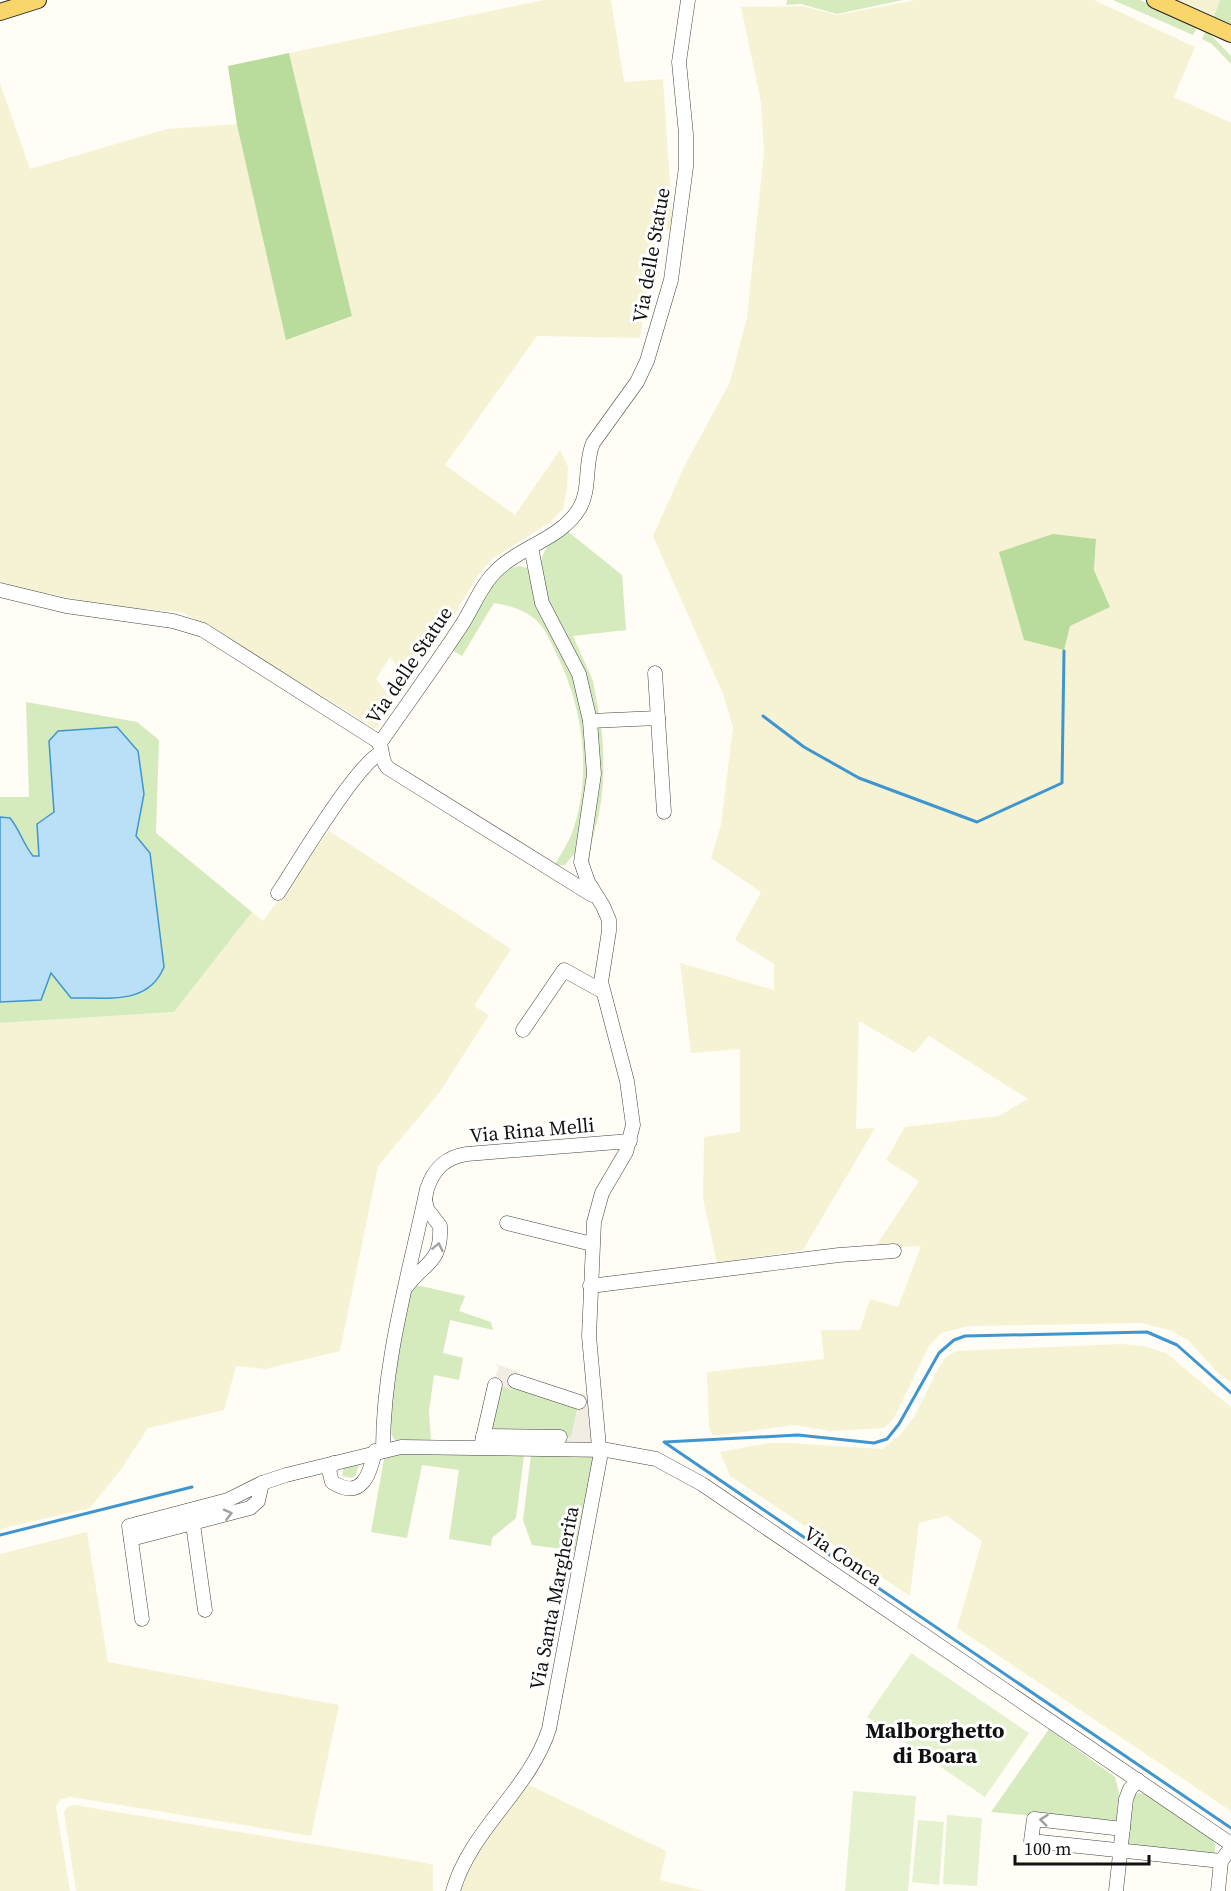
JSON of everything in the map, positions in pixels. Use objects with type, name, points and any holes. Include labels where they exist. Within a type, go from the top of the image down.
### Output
[{"type":"main road","points":[[0,12],[38,0]]},
{"type":"main road","points":[[1155,0],[1231,34]]},
{"type":"street","name":"Via delle Statue","points":[[278,893],[349,786],[380,748],[489,579],[503,565],[568,522],[581,507],[584,498],[588,453],[593,442],[637,382],[655,340],[671,280],[684,188],[686,134],[679,62],[688,0]]},
{"type":"street","points":[[0,590],[66,606],[193,626],[380,748],[383,762],[391,770],[552,868],[577,873],[594,774],[590,721],[579,674],[542,603],[531,547]]},
{"type":"street","points":[[655,673],[664,812]]},
{"type":"street","points":[[590,721],[658,718]]},
{"type":"street","name":"Via Santa Margherita","points":[[453,1891],[469,1855],[533,1762],[546,1738],[599,1468],[600,1449],[591,1365],[592,1244],[596,1214],[602,1193],[630,1141],[633,1125],[631,1100],[602,991],[601,975],[609,931],[607,914],[602,904],[577,873]]},
{"type":"street","points":[[523,1030],[564,970],[602,991]]},
{"type":"street","name":"Via Rina Melli","points":[[334,1463],[329,1470],[333,1482],[344,1487],[356,1486],[362,1484],[368,1476],[379,1450],[387,1379],[425,1199],[430,1181],[437,1169],[454,1156],[630,1141]]},
{"type":"street","points":[[406,1288],[431,1263],[437,1252],[440,1226],[427,1209],[425,1199]]},
{"type":"street","points":[[507,1223],[592,1244]]},
{"type":"street","points":[[590,1286],[839,1255],[894,1251]]},
{"type":"street","points":[[515,1382],[579,1402]]},
{"type":"street","points":[[495,1385],[482,1441],[560,1437]]},
{"type":"street","name":"Via Conca","points":[[142,1619],[129,1526],[192,1517],[262,1483],[379,1450],[482,1441],[600,1449],[645,1455],[678,1469],[1231,1844]]},
{"type":"street","points":[[192,1517],[205,1610]]},
{"type":"street","points":[[1116,1891],[1128,1793],[1138,1780]]},
{"type":"street","points":[[1123,1829],[1034,1819],[1031,1841],[1221,1861]]},
{"type":"street","points":[[1218,1891],[1221,1861],[1231,1848]]},
{"type":"shaded area","points":[[544,0],[611,0],[624,82],[663,79],[673,230],[657,230],[640,338],[537,336],[445,465],[515,515],[560,450],[568,467],[563,509],[549,523],[492,559],[478,575],[449,623],[407,679],[390,657],[376,679],[392,700],[377,729],[182,612],[115,607],[0,584],[0,83],[30,169],[167,129],[237,124],[287,339],[352,316],[289,53]]},
{"type":"shaded area","points":[[916,0],[1094,0],[1195,47],[1174,97],[1231,123],[1231,1383],[1218,1373],[1188,1340],[1169,1330],[1141,1323],[969,1326],[941,1333],[929,1346],[894,1418],[884,1428],[831,1431],[795,1425],[713,1436],[709,1427],[707,1372],[824,1359],[821,1330],[860,1330],[870,1299],[898,1307],[921,1246],[874,1249],[919,1181],[886,1160],[905,1127],[999,1116],[1028,1099],[929,1036],[914,1053],[859,1021],[856,1129],[875,1128],[803,1250],[717,1263],[703,1199],[704,1137],[740,1132],[740,1049],[691,1053],[680,963],[774,990],[774,964],[735,940],[761,892],[711,858],[721,825],[733,727],[723,694],[653,536],[685,465],[730,382],[747,318],[764,151],[761,102],[741,7],[802,6],[837,15]],"holes":[[[1096,539],[1094,570],[1110,607],[1070,626]]]},
{"type":"shaded area","points":[[1172,0],[1220,0],[1213,19]]},
{"type":"shaded area","points":[[329,831],[511,949],[474,1006],[489,1015],[439,1093],[378,1166],[340,1351],[265,1369],[236,1366],[224,1410],[148,1428],[122,1468],[90,1508],[0,1529],[0,1023],[174,1012],[252,912],[263,921]]},
{"type":"shaded area","points":[[1121,1344],[1144,1346],[1166,1353],[1231,1407],[1231,1811],[957,1628],[982,1541],[947,1516],[919,1523],[910,1596],[730,1476],[720,1452],[768,1443],[882,1449],[901,1434],[914,1417],[939,1367],[946,1357],[956,1351]]},
{"type":"shaded area","points":[[496,1364],[518,1372],[513,1390],[491,1384],[499,1368]]},
{"type":"shaded area","points":[[582,1393],[594,1396],[600,1444],[559,1448],[560,1437],[571,1437]]},
{"type":"shaded area","points":[[87,1532],[108,1662],[339,1705],[311,1836],[71,1797],[61,1799],[56,1806],[70,1891],[0,1891],[0,1554]]},
{"type":"shaded area","points":[[525,1783],[666,1851],[660,1880],[704,1891],[461,1891],[467,1865]]},
{"type":"shaded area","points":[[74,1805],[422,1862],[433,1865],[433,1891],[76,1891],[64,1812],[67,1807]]},
{"type":"green space","points":[[787,0],[903,0],[837,14],[801,4],[786,5]]},
{"type":"green space","points":[[1113,0],[1140,0],[1198,26],[1193,35]]},
{"type":"green space","points":[[1220,0],[1231,0],[1231,27],[1213,19]]},
{"type":"green space","points":[[1206,30],[1231,56],[1231,64],[1212,44],[1202,39]]},
{"type":"green space","points":[[289,53],[352,316],[286,340],[237,125],[228,66]]},
{"type":"green space","points":[[566,530],[622,575],[626,630],[573,636],[593,681],[599,714],[594,714],[560,638],[545,596],[541,577],[544,551]]},
{"type":"green space","points":[[1053,534],[1096,539],[1094,570],[1110,607],[1070,626],[1064,650],[1024,640],[999,552]]},
{"type":"green space","points":[[520,566],[527,568],[529,572],[534,600],[571,666],[582,701],[589,766],[575,853],[565,865],[555,865],[570,837],[578,811],[582,788],[582,740],[565,672],[549,638],[531,616],[516,608],[494,603],[462,656],[452,650],[489,587],[509,569]]},
{"type":"green space","points":[[26,702],[137,722],[159,740],[156,833],[252,912],[174,1012],[0,1023],[0,1002],[41,1000],[51,972],[164,967],[150,853],[136,836],[144,794],[49,741],[54,812],[38,824],[39,857],[33,857],[10,818],[0,817],[0,797],[29,797]]},
{"type":"green space","points":[[596,724],[601,724],[603,780],[601,802],[591,848],[590,869],[587,865]]},
{"type":"green space","points":[[412,1284],[465,1296],[459,1311],[491,1322],[493,1330],[450,1320],[443,1353],[463,1358],[459,1380],[434,1375],[429,1411],[431,1442],[398,1442],[391,1429],[390,1412],[395,1365]]},
{"type":"green space","points":[[515,1381],[579,1402],[571,1437],[483,1436],[495,1385]]},
{"type":"green space","points":[[444,1451],[524,1456],[516,1518],[492,1538],[491,1546],[449,1539],[459,1470],[422,1465],[407,1538],[371,1532],[385,1454]]},
{"type":"green space","points":[[531,1455],[595,1456],[577,1551],[532,1545],[523,1520]]},
{"type":"green space","points":[[359,1464],[356,1475],[352,1478],[342,1476],[344,1467]]},
{"type":"green space","points":[[911,1653],[1029,1733],[985,1797],[867,1717]]},
{"type":"green space","points":[[1049,1729],[1115,1777],[1119,1793],[1116,1823],[991,1812]]},
{"type":"green space","points":[[853,1791],[916,1796],[908,1891],[845,1891]]},
{"type":"green space","points":[[1135,1794],[1146,1794],[1211,1838],[1215,1844],[1215,1856],[1124,1846],[1129,1805]]},
{"type":"green space","points":[[947,1815],[982,1818],[977,1886],[943,1884]]},
{"type":"green space","points":[[918,1820],[944,1822],[939,1885],[912,1882]]},
{"type":"water","points":[[117,727],[138,751],[144,794],[136,836],[150,853],[164,967],[148,988],[125,997],[71,998],[51,973],[41,1000],[0,1002],[0,817],[10,818],[33,856],[39,856],[37,824],[54,812],[49,741],[58,731]]},
{"type":"waterway","points":[[763,716],[804,747],[859,778],[977,822],[1062,783],[1064,651]]},
{"type":"waterway","points":[[665,1442],[798,1435],[874,1443],[887,1439],[899,1424],[939,1353],[954,1340],[965,1336],[1147,1332],[1177,1345],[1231,1393]]},
{"type":"waterway","points":[[664,1442],[1231,1828]]},
{"type":"waterway","points":[[0,1535],[192,1487]]},
{"type":"district","name":"Malborghetto di Boara","points":[[935,1742]]}]
